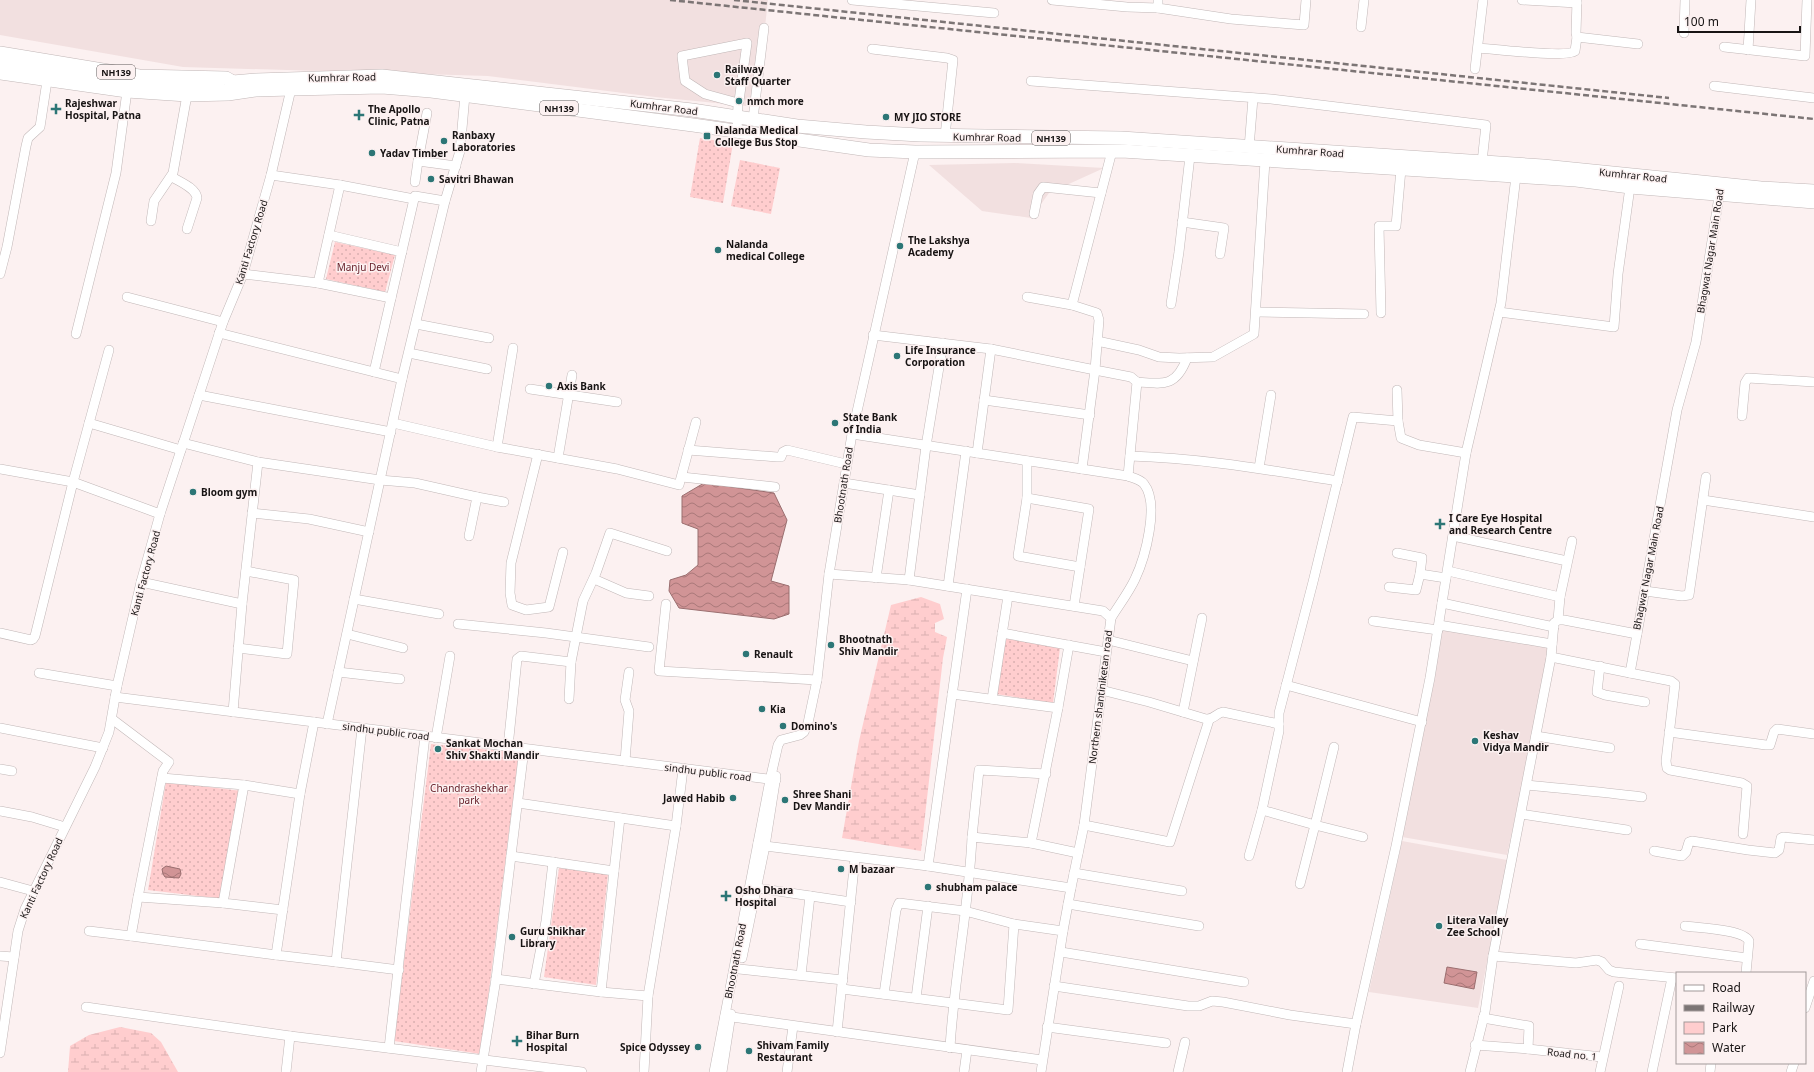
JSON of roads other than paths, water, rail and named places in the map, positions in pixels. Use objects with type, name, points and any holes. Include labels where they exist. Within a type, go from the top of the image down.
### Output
[{"type":"highway","name":"NH139","points":[[0,53],[139,76],[226,78],[233,87],[256,90],[291,89],[382,82]]},
{"type":"highway","name":"Kumhrar Road","points":[[0,73],[127,91],[187,95],[233,87],[256,80],[382,82],[676,108],[797,126],[866,132],[945,136],[1121,138],[1249,148],[1266,155],[1401,169],[1516,176],[1605,177],[1630,187],[1814,191]]},
{"type":"highway","name":"Kumhrar Road","points":[[382,82],[465,95],[869,150],[914,152],[1112,151],[1190,156],[1266,155],[1482,162],[1720,189],[1814,202]]},
{"type":"main road","points":[[0,63],[128,83],[157,86],[213,87],[219,84],[233,87]]},
{"type":"street","points":[[852,0],[959,5],[994,13]]},
{"type":"street","points":[[1052,0],[1127,7],[1158,4],[1231,19],[1304,25],[1306,0]]},
{"type":"street","points":[[1361,27],[1364,0]]},
{"type":"street","points":[[1475,69],[1483,0]]},
{"type":"street","points":[[1478,48],[1552,54],[1571,53],[1575,51],[1577,37],[1577,1],[1522,0]]},
{"type":"street","points":[[1684,33],[1685,0]]},
{"type":"street","points":[[1748,50],[1752,0]]},
{"type":"street","points":[[1724,47],[1805,56],[1807,0]]},
{"type":"street","points":[[753,119],[764,28]]},
{"type":"street","points":[[1577,37],[1638,44]]},
{"type":"street","points":[[737,132],[736,116],[738,103],[747,43],[682,56],[686,81],[705,94],[738,103]]},
{"type":"street","points":[[872,49],[953,60],[945,136]]},
{"type":"street","points":[[0,274],[7,247],[26,146],[28,138],[40,127],[47,80]]},
{"type":"street","points":[[1031,82],[1253,98],[1486,125],[1482,162]]},
{"type":"street","points":[[1714,86],[1814,98]]},
{"type":"street","name":"Kanti Factory Road","points":[[0,1053],[18,931],[24,909],[103,748],[112,719],[117,686],[141,582],[160,514],[219,333],[243,274],[270,175],[291,89]]},
{"type":"street","points":[[76,334],[116,173],[127,91]]},
{"type":"street","points":[[151,220],[154,201],[172,177],[187,95]]},
{"type":"street","points":[[327,724],[402,379],[445,200],[460,151],[465,95]]},
{"type":"street","points":[[1249,148],[1253,98]]},
{"type":"street","points":[[415,182],[427,113]]},
{"type":"street","points":[[1072,305],[1112,151]]},
{"type":"street","name":"Bhootnath Road","points":[[722,1072],[728,1017],[762,844],[776,756],[781,740],[800,736],[804,732],[808,723],[817,680],[829,574],[846,464],[914,152]]},
{"type":"street","points":[[1098,341],[1139,350],[1159,357],[1212,357],[1254,334],[1266,155]]},
{"type":"street","points":[[1171,304],[1190,156]]},
{"type":"street","points":[[418,161],[456,166]]},
{"type":"street","points":[[1381,313],[1379,226],[1396,226],[1401,169]]},
{"type":"street","points":[[270,175],[340,185],[414,199]]},
{"type":"street","points":[[1347,1072],[1356,1024],[1422,722],[1466,453],[1499,312],[1516,176]]},
{"type":"street","points":[[172,177],[194,191],[197,195],[187,229]]},
{"type":"street","points":[[318,283],[340,185]]},
{"type":"street","points":[[1034,214],[1038,194],[1043,187],[1101,193]]},
{"type":"street","points":[[1499,312],[1614,327],[1618,274],[1630,187]]},
{"type":"street","name":"Bhagwat Nagar Main Road","points":[[1442,603],[1556,623],[1637,634],[1677,410],[1696,342],[1720,189]]},
{"type":"street","points":[[374,372],[415,196],[445,200]]},
{"type":"street","points":[[1182,222],[1224,228],[1220,254]]},
{"type":"street","points":[[329,235],[402,252]]},
{"type":"street","points":[[243,274],[318,283],[391,298]]},
{"type":"street","points":[[127,297],[223,322]]},
{"type":"street","points":[[1027,297],[1072,305],[1098,313],[1098,341],[1090,415],[1082,469]]},
{"type":"street","points":[[1256,312],[1364,314]]},
{"type":"street","points":[[416,324],[489,338]]},
{"type":"street","points":[[219,333],[402,379]]},
{"type":"street","points":[[873,335],[991,349],[1131,377],[1137,382],[1161,384],[1171,381],[1182,371],[1187,358]]},
{"type":"street","points":[[909,580],[926,446],[943,343]]},
{"type":"street","points":[[497,447],[513,348]]},
{"type":"street","points":[[977,453],[991,349]]},
{"type":"street","points":[[0,633],[25,639],[34,639],[73,482],[109,350]]},
{"type":"street","points":[[409,353],[487,369]]},
{"type":"street","points":[[558,458],[572,375]]},
{"type":"street","points":[[1742,416],[1745,384],[1748,378],[1814,382]]},
{"type":"street","points":[[1128,476],[1137,382]]},
{"type":"street","points":[[530,389],[617,402]]},
{"type":"street","points":[[1397,390],[1398,421],[1402,438],[1406,441],[1419,445],[1466,453]]},
{"type":"street","points":[[199,394],[617,468],[679,485],[696,422]]},
{"type":"street","points":[[1259,468],[1271,395]]},
{"type":"street","points":[[984,400],[1090,415]]},
{"type":"street","points":[[1249,856],[1262,810],[1279,724],[1279,713],[1338,482],[1353,417],[1398,421]]},
{"type":"street","points":[[89,423],[182,446],[258,462],[380,480],[415,483],[504,502]]},
{"type":"street","points":[[852,434],[1128,476],[1145,484],[1150,510],[1151,529],[1135,579],[1111,618]]},
{"type":"street","points":[[688,450],[777,457],[781,457],[783,452],[787,450],[846,464]]},
{"type":"street","points":[[948,586],[966,452]]},
{"type":"street","points":[[538,454],[511,563],[510,592],[512,605],[526,610],[549,607],[563,552]]},
{"type":"street","points":[[1130,456],[1179,458],[1259,468],[1338,482]]},
{"type":"street","points":[[1027,461],[1027,498],[1018,556],[1080,567]]},
{"type":"street","points":[[233,712],[242,604],[258,462]]},
{"type":"street","points":[[0,469],[73,482],[160,514]]},
{"type":"street","points":[[682,477],[775,487]]},
{"type":"street","points":[[1645,591],[1682,596],[1689,595],[1706,477]]},
{"type":"street","points":[[844,483],[920,495]]},
{"type":"street","points":[[876,578],[889,490]]},
{"type":"street","points":[[469,536],[476,497]]},
{"type":"street","points":[[1027,498],[1089,508],[1074,606]]},
{"type":"street","points":[[1703,500],[1814,517]]},
{"type":"street","points":[[252,513],[309,518],[369,532]]},
{"type":"street","points":[[569,699],[571,662],[583,601],[594,579],[610,533],[667,551]]},
{"type":"street","points":[[1453,536],[1567,561]]},
{"type":"street","points":[[1470,1072],[1475,1045],[1483,1018],[1493,956],[1527,785],[1551,657],[1560,597],[1572,541]]},
{"type":"street","points":[[1389,587],[1416,590],[1420,574],[1422,558],[1397,553]]},
{"type":"street","points":[[238,648],[287,654],[294,580],[246,571]]},
{"type":"street","name":"Northern shantiniketan road","points":[[829,574],[909,580],[1103,610],[1111,618],[1084,825],[1063,931],[1061,952],[1047,1027],[1041,1072]]},
{"type":"street","points":[[1420,574],[1447,575],[1560,597]]},
{"type":"street","points":[[594,579],[626,593],[649,596]]},
{"type":"street","points":[[141,582],[242,604]]},
{"type":"street","points":[[928,866],[966,589]]},
{"type":"street","points":[[992,699],[1008,596]]},
{"type":"street","points":[[354,599],[439,614]]},
{"type":"street","points":[[666,604],[660,671],[817,680]]},
{"type":"street","points":[[1183,712],[1202,618]]},
{"type":"street","points":[[1373,622],[1438,627],[1552,644]]},
{"type":"street","points":[[458,624],[576,637],[649,647]]},
{"type":"street","points":[[1002,633],[1106,652]]},
{"type":"street","points":[[347,634],[403,648]]},
{"type":"street","points":[[1630,673],[1637,634]]},
{"type":"street","points":[[1108,640],[1193,661]]},
{"type":"street","points":[[1031,843],[1046,774],[1069,645]]},
{"type":"street","points":[[436,738],[450,656]]},
{"type":"street","points":[[508,747],[517,659],[521,656],[571,662]]},
{"type":"street","points":[[1551,657],[1673,682],[1675,684],[1666,765],[1670,770],[1742,783],[1747,786],[1743,834]]},
{"type":"street","points":[[1600,666],[1597,692],[1605,695],[1645,702]]},
{"type":"street","points":[[338,672],[400,679]]},
{"type":"street","points":[[625,761],[629,711],[625,700],[629,672]]},
{"type":"street","points":[[39,673],[117,686]]},
{"type":"street","points":[[1286,685],[1422,722]]},
{"type":"street","points":[[1101,690],[1209,720],[1223,712],[1279,724]]},
{"type":"street","points":[[952,694],[1058,708]]},
{"type":"street","name":"sindhu public road","points":[[115,697],[773,780]]},
{"type":"street","points":[[112,719],[169,762],[163,771],[138,897],[132,936]]},
{"type":"street","points":[[1084,825],[1170,842],[1209,720]]},
{"type":"street","points":[[276,956],[300,794],[314,722]]},
{"type":"street","points":[[0,728],[103,748]]},
{"type":"street","points":[[336,962],[362,728]]},
{"type":"street","points":[[1669,732],[1766,746],[1770,745],[1774,732],[1777,729],[1814,734]]},
{"type":"street","points":[[389,1048],[399,970],[424,736]]},
{"type":"street","points":[[1536,736],[1610,748]]},
{"type":"street","points":[[1300,884],[1334,747]]},
{"type":"street","points":[[481,1072],[496,979],[524,749]]},
{"type":"street","points":[[0,769],[12,771]]},
{"type":"street","points":[[644,1072],[648,996],[676,826],[683,769]]},
{"type":"street","points":[[950,1048],[953,1002],[971,873],[972,837],[978,770],[1046,774]]},
{"type":"street","points":[[162,778],[244,785],[300,794]]},
{"type":"street","points":[[223,903],[244,785]]},
{"type":"street","points":[[1527,785],[1642,797]]},
{"type":"street","points":[[518,803],[676,826]]},
{"type":"street","points":[[1262,810],[1363,837]]},
{"type":"street","points":[[0,811],[32,817],[65,827]]},
{"type":"street","points":[[1521,814],[1627,830]]},
{"type":"street","points":[[601,992],[620,818]]},
{"type":"street","points":[[972,837],[1031,843],[1078,853]]},
{"type":"street","points":[[1654,851],[1682,856],[1686,852],[1689,842],[1692,840],[1748,850],[1775,853],[1779,850],[1781,838],[1783,837],[1814,840]]},
{"type":"street","points":[[762,844],[855,858],[928,866],[1071,888]]},
{"type":"street","name":"Bhootnath Road","points":[[714,1072],[757,888],[762,844]]},
{"type":"street","points":[[511,856],[614,871]]},
{"type":"street","points":[[837,1032],[855,858]]},
{"type":"street","points":[[534,984],[546,921],[552,862]]},
{"type":"street","points":[[1074,873],[1182,891]]},
{"type":"street","points":[[0,882],[34,891]]},
{"type":"street","points":[[757,888],[851,902]]},
{"type":"street","points":[[801,976],[810,896]]},
{"type":"street","points":[[138,897],[223,903],[283,910]]},
{"type":"street","points":[[884,994],[896,910],[899,903],[965,911],[1014,924],[1063,931]]},
{"type":"street","points":[[1068,904],[1198,926]]},
{"type":"street","points":[[916,998],[928,906]]},
{"type":"street","points":[[739,969],[801,976],[884,994],[1008,1010],[1014,924]]},
{"type":"street","points":[[1685,926],[1744,935],[1749,941],[1746,972]]},
{"type":"street","points":[[89,931],[276,956],[399,970]]},
{"type":"street","points":[[1640,944],[1747,958]]},
{"type":"street","points":[[1061,952],[1244,982]]},
{"type":"street","points":[[0,956],[14,957]]},
{"type":"street","points":[[1493,956],[1576,963],[1597,960],[1602,962],[1609,970],[1614,972],[1675,978],[1652,1072]]},
{"type":"street","points":[[496,979],[601,992],[648,996]]},
{"type":"street","points":[[1806,1006],[1814,981]]},
{"type":"street","points":[[1054,986],[1188,1006],[1199,1006],[1212,1001],[1223,1002],[1290,1015],[1356,1024]]},
{"type":"street","points":[[1602,1057],[1618,986]]},
{"type":"street","points":[[86,1007],[290,1036],[582,1072]]},
{"type":"street","points":[[728,1017],[1042,1060]]},
{"type":"street","points":[[1483,1018],[1529,1026],[1528,1050]]},
{"type":"street","points":[[787,1072],[793,1026]]},
{"type":"street","points":[[1047,1027],[1166,1043]]},
{"type":"street","points":[[286,1072],[290,1036]]},
{"type":"street","points":[[1178,1072],[1185,1042]]},
{"type":"street","name":"Road no. 1","points":[[1475,1045],[1602,1057],[1600,1072]]},
{"type":"street","points":[[964,1072],[967,1050]]},
{"type":"water","points":[[704,483],[774,493],[787,520],[771,581],[789,586],[789,614],[774,619],[679,608],[669,591],[670,580],[686,575],[698,565],[698,529],[682,523],[682,496]]},
{"type":"water","points":[[166,866],[180,869],[181,874],[179,878],[165,877],[162,869]]},
{"type":"water","points":[[1447,967],[1477,972],[1474,989],[1444,983]]},
{"type":"railway","points":[[670,0],[1814,119]]},
{"type":"railway","points":[[734,0],[1669,98]]},
{"type":"place","name":"Railway Staff Quarter","points":[[717,75]]},
{"type":"place","name":"nmch more","points":[[739,101]]},
{"type":"place","name":"Rajeshwar Hospital, Patna","points":[[56,109]]},
{"type":"place","name":"The Apollo Clinic, Patna","points":[[359,115]]},
{"type":"place","name":"MY JIO STORE","points":[[886,117]]},
{"type":"place","name":"Nalanda Medical College Bus Stop","points":[[707,136]]},
{"type":"place","name":"Ranbaxy Laboratories","points":[[444,141]]},
{"type":"place","name":"Yadav Timber","points":[[372,153]]},
{"type":"place","name":"Savitri Bhawan","points":[[431,179]]},
{"type":"place","name":"The Lakshya Academy","points":[[900,246]]},
{"type":"place","name":"Nalanda medical College","points":[[718,250]]},
{"type":"place","name":"Life Insurance Corporation","points":[[897,356]]},
{"type":"place","name":"Axis Bank","points":[[549,386]]},
{"type":"place","name":"State Bank of India","points":[[835,423]]},
{"type":"place","name":"Bloom gym","points":[[193,492]]},
{"type":"place","name":"I Care Eye Hospital and Research Centre","points":[[1440,524]]},
{"type":"place","name":"Bhootnath Shiv Mandir","points":[[831,645]]},
{"type":"place","name":"Renault","points":[[746,654]]},
{"type":"place","name":"Kia","points":[[762,709]]},
{"type":"place","name":"Domino's","points":[[783,726]]},
{"type":"place","name":"Keshav Vidya Mandir","points":[[1475,741]]},
{"type":"place","name":"Sankat Mochan Shiv Shakti Mandir","points":[[438,749]]},
{"type":"place","name":"Jawed Habib","points":[[733,798]]},
{"type":"place","name":"Shree Shani Dev Mandir","points":[[785,800]]},
{"type":"place","name":"M bazaar","points":[[841,869]]},
{"type":"place","name":"shubham palace","points":[[928,887]]},
{"type":"place","name":"Osho Dhara Hospital","points":[[726,896]]},
{"type":"place","name":"Litera Valley Zee School","points":[[1439,926]]},
{"type":"place","name":"Guru Shikhar Library","points":[[512,937]]},
{"type":"place","name":"Bihar Burn Hospital","points":[[517,1041]]},
{"type":"place","name":"Spice Odyssey","points":[[698,1047]]},
{"type":"place","name":"Shivam Family Restaurant","points":[[749,1051]]},
{"type":"park label","name":"Manju Devi","points":[[363,267]]},
{"type":"park label","name":"Chandrashekhar park","points":[[469,794]]}]
